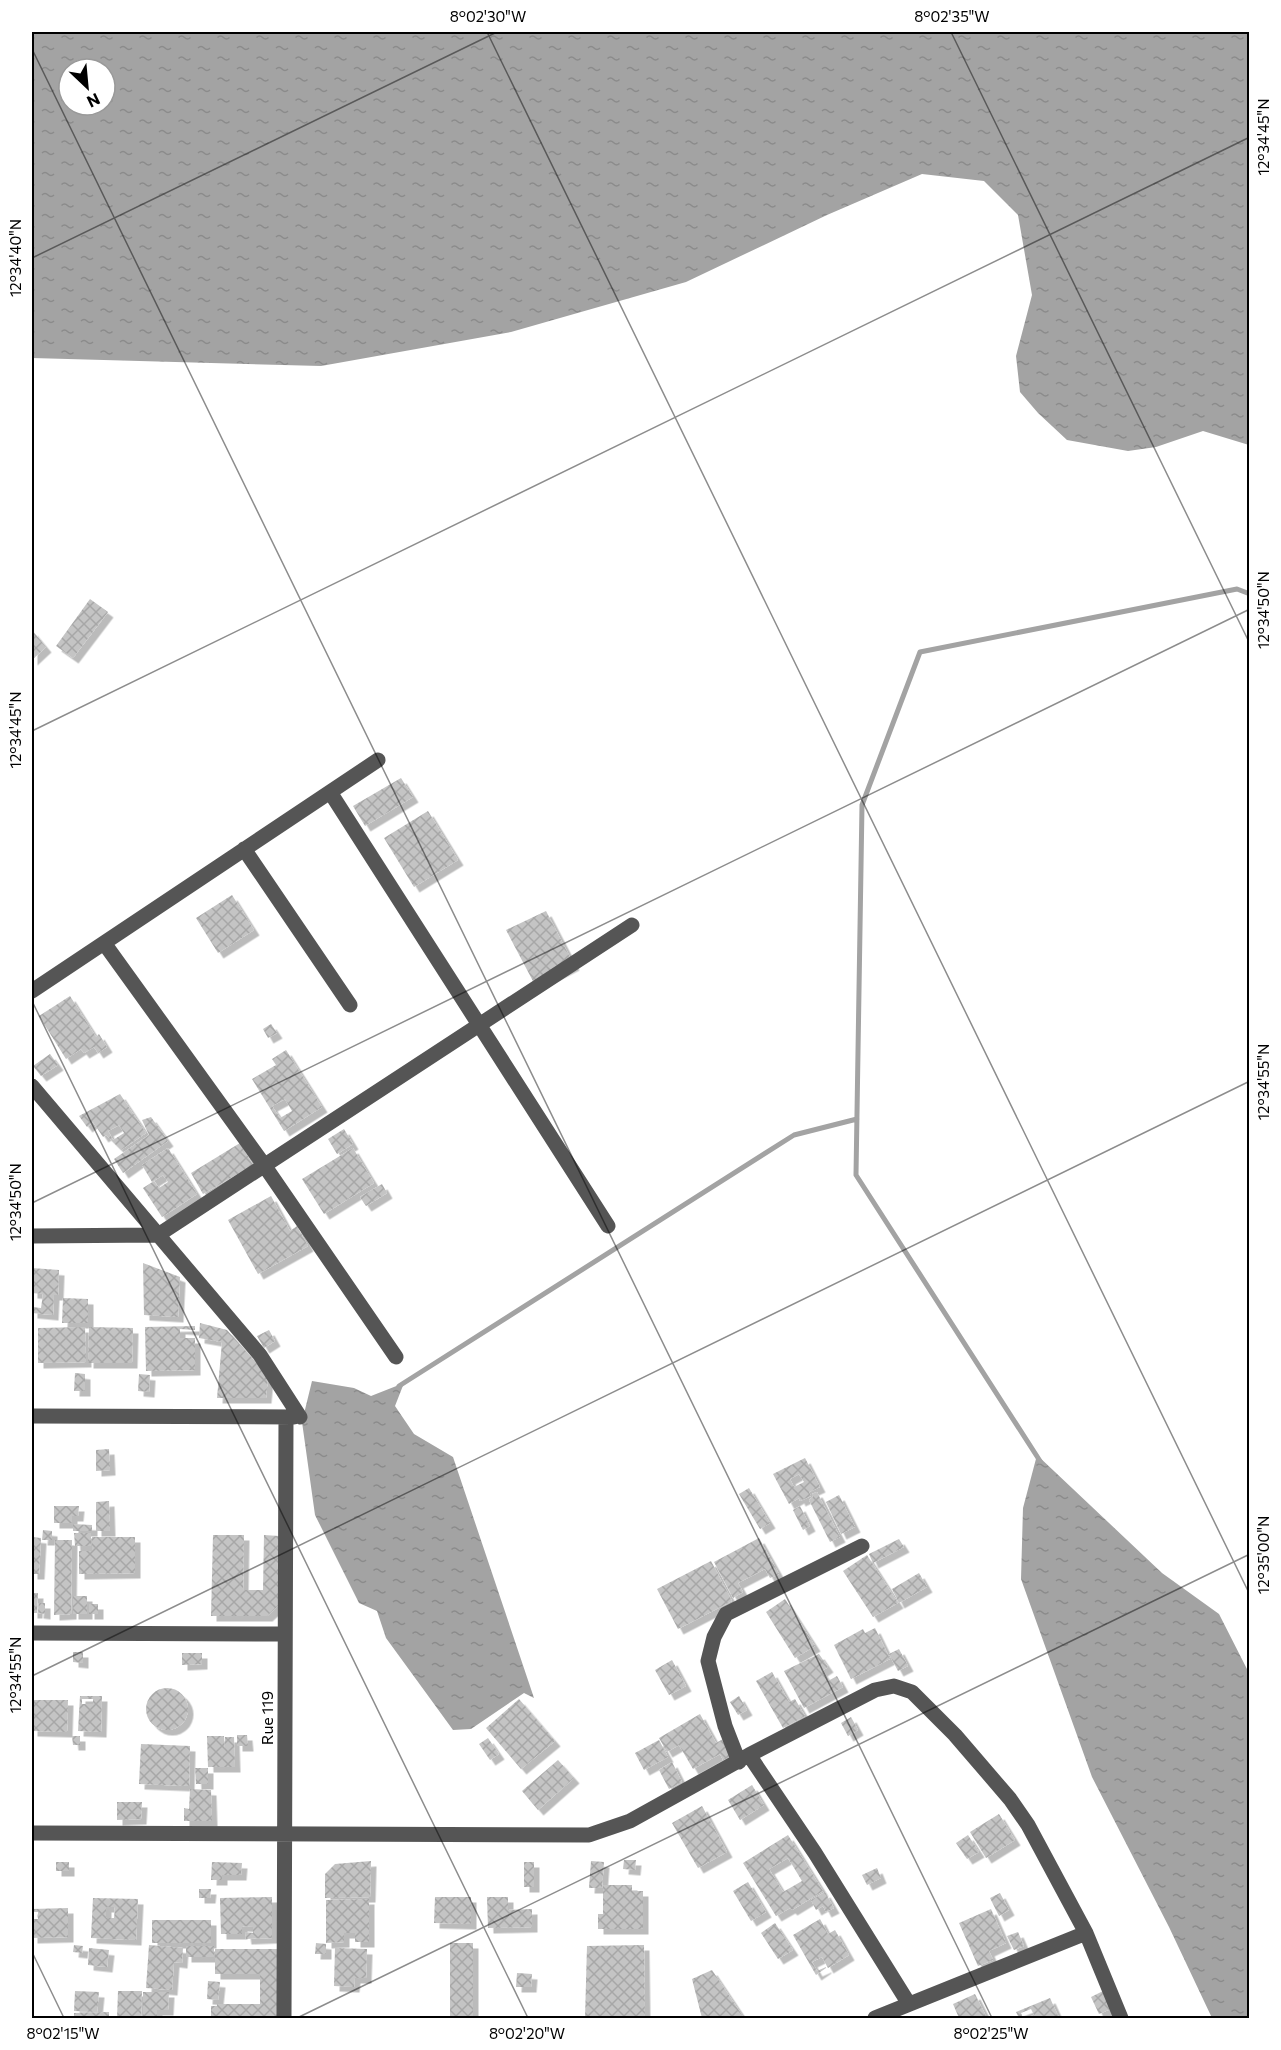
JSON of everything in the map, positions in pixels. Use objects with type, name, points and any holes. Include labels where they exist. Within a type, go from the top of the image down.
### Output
[{"type":"street","points":[[32,991],[378,760]]},
{"type":"street","points":[[330,792],[608,1226]]},
{"type":"street","points":[[244,849],[350,1005]]},
{"type":"street","points":[[32,1236],[158,1235],[632,925]]},
{"type":"street","points":[[104,943],[264,1165],[396,1357]]},
{"type":"street","points":[[32,1086],[260,1355],[293,1417],[32,1416]]},
{"type":"street","name":"Rue 119","points":[[284,2019],[285,1634],[293,1417]]},
{"type":"street","points":[[862,1546],[726,1614],[714,1637],[708,1661],[725,1726],[744,1758],[814,1853],[909,2004]]},
{"type":"street","points":[[32,1633],[285,1634]]},
{"type":"street","points":[[32,1833],[589,1835],[630,1821],[744,1758],[875,1690],[894,1686],[912,1692],[955,1735],[1010,1799],[1029,1826],[1086,1933],[1121,2019]]},
{"type":"street","points":[[875,2019],[1086,1933]]},
{"type":"water","points":[[32,32],[1249,32],[1249,445],[1203,431],[1156,447],[1128,451],[1067,440],[1038,413],[1020,392],[1016,356],[1032,295],[1018,215],[984,181],[922,174],[827,215],[686,282],[511,332],[321,366],[32,358]]},
{"type":"water","points":[[312,1381],[354,1388],[371,1396],[404,1383],[395,1406],[414,1434],[453,1457],[534,1698],[524,1693],[471,1729],[453,1730],[386,1638],[377,1611],[359,1603],[315,1515],[302,1422]]},
{"type":"water","points":[[1037,1455],[1162,1573],[1219,1614],[1249,1673],[1249,2018],[1212,2018],[1169,1927],[1092,1777],[1021,1579],[1023,1508]]},
{"type":"building","points":[[90,599],[108,612],[73,658],[56,646]]},
{"type":"building","points":[[32,630],[46,647],[32,660]]},
{"type":"building","points":[[401,778],[413,797],[365,826],[353,806]]},
{"type":"building","points":[[428,811],[458,860],[414,887],[384,838]]},
{"type":"building","points":[[232,895],[254,930],[218,953],[196,918]]},
{"type":"building","points":[[546,911],[574,965],[535,985],[506,930]]},
{"type":"building","points":[[70,996],[96,1037],[99,1034],[107,1047],[98,1053],[94,1047],[84,1053],[81,1049],[66,1059],[39,1016]]},
{"type":"building","points":[[271,1024],[277,1033],[268,1038],[263,1029]]},
{"type":"building","points":[[286,1050],[322,1107],[284,1131],[252,1079],[276,1065],[272,1059]],"holes":[[[285,1099],[292,1111],[280,1118],[272,1106]]]},
{"type":"building","points":[[50,1054],[58,1065],[41,1076],[33,1066]]},
{"type":"building","points":[[120,1094],[146,1133],[121,1150],[106,1135],[103,1137],[93,1122],[87,1127],[79,1116]],"holes":[[[119,1125],[124,1133],[113,1140],[108,1131]]]},
{"type":"building","points":[[151,1117],[168,1141],[123,1173],[114,1159],[149,1135],[142,1120]]},
{"type":"building","points":[[344,1129],[353,1144],[337,1154],[328,1139]]},
{"type":"building","points":[[240,1143],[253,1165],[203,1194],[191,1173]]},
{"type":"building","points":[[168,1148],[197,1194],[162,1217],[143,1188],[154,1181],[159,1188],[168,1182],[163,1175],[152,1182],[142,1165]]},
{"type":"building","points":[[353,1148],[374,1183],[324,1214],[302,1179]]},
{"type":"building","points":[[382,1184],[387,1193],[366,1206],[360,1197]]},
{"type":"building","points":[[271,1196],[290,1231],[297,1226],[308,1246],[258,1274],[228,1220]]},
{"type":"building","points":[[143,1263],[180,1277],[178,1317],[144,1315]]},
{"type":"building","points":[[32,1268],[59,1270],[58,1295],[54,1295],[53,1315],[32,1313],[32,1307],[41,1308],[43,1294],[32,1293]]},
{"type":"building","points":[[63,1298],[88,1299],[88,1323],[62,1323]]},
{"type":"building","points":[[200,1323],[227,1330],[268,1376],[266,1398],[217,1398],[222,1342],[199,1338]]},
{"type":"building","points":[[195,1326],[195,1330],[180,1329],[180,1338],[195,1338],[195,1370],[146,1371],[145,1327]]},
{"type":"building","points":[[85,1327],[86,1362],[38,1363],[38,1328]]},
{"type":"building","points":[[89,1327],[133,1328],[132,1363],[88,1363]]},
{"type":"building","points":[[269,1330],[275,1341],[264,1348],[257,1336]]},
{"type":"building","points":[[75,1373],[85,1374],[85,1391],[74,1391]]},
{"type":"building","points":[[139,1374],[150,1375],[149,1392],[138,1391]]},
{"type":"building","points":[[109,1449],[110,1470],[96,1471],[96,1450]]},
{"type":"building","points":[[805,1458],[820,1487],[809,1492],[811,1496],[800,1501],[799,1498],[789,1504],[773,1474]],"holes":[[[799,1474],[804,1482],[794,1487],[790,1479]]]},
{"type":"building","points":[[749,1488],[770,1523],[760,1529],[739,1494]]},
{"type":"building","points":[[817,1492],[840,1537],[830,1542],[809,1500],[813,1497],[812,1494]]},
{"type":"building","points":[[839,1495],[855,1527],[841,1534],[826,1502]]},
{"type":"building","points":[[109,1501],[110,1531],[96,1531],[96,1502]]},
{"type":"building","points":[[54,1506],[79,1506],[78,1516],[72,1516],[72,1523],[54,1523]]},
{"type":"building","points":[[800,1506],[810,1526],[803,1530],[793,1510]]},
{"type":"building","points":[[73,1524],[92,1525],[92,1531],[73,1531]]},
{"type":"building","points":[[43,1530],[52,1531],[52,1540],[42,1540]]},
{"type":"building","points":[[74,1533],[91,1533],[91,1546],[75,1546]]},
{"type":"building","points":[[213,1535],[244,1535],[243,1590],[263,1590],[264,1535],[279,1536],[278,1606],[267,1616],[211,1616]]},
{"type":"building","points":[[32,1537],[41,1538],[39,1574],[32,1574]]},
{"type":"building","points":[[92,1537],[135,1537],[135,1573],[79,1574],[79,1551],[92,1551]]},
{"type":"building","points":[[759,1538],[779,1574],[770,1578],[765,1569],[738,1583],[743,1592],[733,1598],[714,1562]]},
{"type":"building","points":[[899,1539],[904,1547],[873,1563],[869,1554]]},
{"type":"building","points":[[55,1540],[72,1540],[71,1614],[54,1615]]},
{"type":"building","points":[[867,1555],[898,1603],[873,1617],[843,1571]]},
{"type":"building","points":[[711,1561],[732,1601],[678,1629],[657,1589]]},
{"type":"building","points":[[919,1573],[927,1587],[899,1603],[892,1589]]},
{"type":"building","points":[[32,1593],[38,1593],[37,1613],[32,1613]]},
{"type":"building","points":[[73,1596],[87,1596],[87,1614],[73,1614]]},
{"type":"building","points":[[785,1599],[815,1646],[795,1658],[766,1612]]},
{"type":"building","points":[[39,1603],[45,1603],[45,1614],[38,1613]]},
{"type":"building","points":[[89,1604],[98,1604],[98,1614],[89,1614]]},
{"type":"building","points":[[875,1628],[890,1659],[851,1679],[834,1645],[863,1629],[865,1633]]},
{"type":"building","points":[[899,1649],[908,1666],[898,1671],[889,1654]]},
{"type":"building","points":[[73,1652],[83,1652],[83,1663],[73,1662]]},
{"type":"building","points":[[182,1653],[202,1653],[202,1664],[182,1665]]},
{"type":"building","points":[[819,1654],[828,1667],[822,1671],[828,1681],[837,1676],[843,1687],[804,1708],[784,1671]]},
{"type":"building","points":[[672,1660],[686,1686],[669,1695],[655,1670]]},
{"type":"building","points":[[772,1672],[789,1702],[795,1699],[805,1716],[783,1728],[756,1681]]},
{"type":"building","points":[[167,1688],[182,1694],[188,1709],[182,1724],[167,1730],[152,1724],[146,1709],[152,1694]]},
{"type":"building","points":[[80,1696],[102,1696],[101,1732],[78,1731]],"holes":[[[82,1699],[93,1699],[93,1704],[82,1704]]]},
{"type":"building","points":[[739,1696],[747,1710],[738,1715],[730,1702]]},
{"type":"building","points":[[519,1699],[555,1741],[521,1769],[486,1728]]},
{"type":"building","points":[[32,1700],[68,1700],[67,1732],[32,1731]]},
{"type":"building","points":[[700,1714],[716,1743],[723,1739],[732,1756],[723,1760],[720,1754],[693,1769],[679,1745],[667,1752],[659,1738]]},
{"type":"building","points":[[851,1717],[858,1730],[848,1736],[841,1723]]},
{"type":"building","points":[[237,1735],[247,1735],[248,1746],[237,1746]]},
{"type":"building","points":[[72,1736],[80,1736],[80,1745],[73,1745]]},
{"type":"building","points":[[207,1736],[224,1736],[225,1749],[225,1737],[234,1737],[235,1767],[208,1767]]},
{"type":"building","points":[[488,1738],[499,1754],[490,1760],[479,1744]]},
{"type":"building","points":[[659,1740],[668,1757],[644,1770],[635,1753]]},
{"type":"building","points":[[141,1744],[190,1746],[189,1786],[139,1784]]},
{"type":"building","points":[[558,1760],[574,1778],[538,1810],[522,1791]]},
{"type":"building","points":[[672,1762],[682,1782],[669,1789],[659,1770]]},
{"type":"building","points":[[195,1768],[208,1768],[208,1784],[196,1784]]},
{"type":"building","points":[[752,1785],[764,1805],[740,1820],[728,1800]]},
{"type":"building","points":[[190,1789],[211,1790],[212,1821],[184,1821],[184,1808],[189,1809]]},
{"type":"building","points":[[117,1802],[142,1802],[141,1819],[117,1820]]},
{"type":"building","points":[[702,1806],[727,1852],[698,1868],[672,1823]]},
{"type":"building","points":[[999,1814],[1015,1840],[986,1858],[970,1832]]},
{"type":"building","points":[[788,1835],[823,1891],[792,1910],[790,1908],[776,1916],[743,1863]],"holes":[[[788,1858],[802,1881],[783,1892],[769,1869]]]},
{"type":"building","points":[[968,1835],[979,1852],[967,1859],[956,1843]]},
{"type":"building","points":[[624,1860],[636,1860],[635,1870],[623,1869]]},
{"type":"building","points":[[371,1861],[370,1897],[325,1898],[325,1874],[335,1864]]},
{"type":"building","points":[[591,1861],[604,1862],[602,1888],[589,1888]]},
{"type":"building","points":[[56,1862],[69,1862],[69,1871],[56,1871]]},
{"type":"building","points":[[212,1862],[242,1863],[241,1875],[222,1875],[222,1880],[211,1880]]},
{"type":"building","points":[[524,1862],[534,1862],[534,1887],[524,1887]]},
{"type":"building","points":[[877,1868],[881,1878],[867,1885],[862,1875]]},
{"type":"building","points":[[748,1882],[766,1912],[751,1921],[733,1891]]},
{"type":"building","points":[[603,1885],[632,1885],[632,1891],[643,1891],[643,1929],[598,1929],[598,1914],[603,1914]]},
{"type":"building","points":[[199,1889],[211,1889],[210,1898],[199,1898]]},
{"type":"building","points":[[825,1892],[834,1908],[826,1912],[823,1906],[816,1910],[811,1900]]},
{"type":"building","points":[[1000,1893],[1009,1910],[999,1916],[990,1898]]},
{"type":"building","points":[[272,1897],[272,1938],[246,1939],[245,1932],[253,1933],[253,1927],[242,1926],[242,1934],[221,1934],[220,1898]]},
{"type":"building","points":[[435,1897],[471,1897],[471,1924],[434,1923]]},
{"type":"building","points":[[487,1897],[508,1897],[508,1910],[532,1909],[532,1927],[488,1928]]},
{"type":"building","points":[[93,1898],[138,1899],[136,1940],[91,1938]],"holes":[[[106,1907],[115,1907],[114,1918],[106,1918]]]},
{"type":"building","points":[[369,1899],[369,1942],[355,1942],[355,1933],[344,1933],[344,1942],[326,1943],[326,1900]]},
{"type":"building","points":[[68,1908],[68,1937],[32,1938],[32,1919],[38,1919],[38,1912],[32,1912],[32,1909]]},
{"type":"building","points":[[991,1909],[1006,1943],[989,1951],[993,1960],[978,1966],[959,1923]]},
{"type":"building","points":[[820,1919],[828,1934],[835,1930],[849,1955],[828,1968],[822,1957],[812,1962],[817,1971],[826,1967],[816,1975],[793,1935]]},
{"type":"building","points":[[152,1920],[211,1920],[211,1943],[152,1943]]},
{"type":"building","points":[[775,1923],[793,1950],[778,1959],[761,1933]]},
{"type":"building","points":[[1018,1932],[1024,1946],[1014,1950],[1007,1936]]},
{"type":"building","points":[[316,1943],[326,1944],[326,1954],[315,1954]]},
{"type":"building","points":[[450,1943],[473,1943],[473,2018],[450,2018]]},
{"type":"building","points":[[74,1945],[83,1946],[82,1953],[73,1952]]},
{"type":"building","points":[[149,1945],[183,1948],[182,1963],[174,1962],[172,1990],[146,1988]]},
{"type":"building","points":[[644,1945],[645,2018],[585,2018],[587,1946]]},
{"type":"building","points":[[186,1946],[214,1946],[214,1957],[186,1957]]},
{"type":"building","points":[[89,1948],[109,1950],[107,1967],[88,1965]]},
{"type":"building","points":[[335,1948],[367,1949],[366,1978],[355,1978],[354,1987],[334,1986]]},
{"type":"building","points":[[215,1949],[280,1949],[278,2018],[211,2018],[211,2006],[217,2006],[217,2004],[260,2004],[260,1974],[215,1974]]},
{"type":"building","points":[[712,1970],[744,2018],[702,2018],[692,1979]]},
{"type":"building","points":[[517,1973],[532,1974],[531,1987],[516,1987]]},
{"type":"building","points":[[208,1981],[220,1982],[218,2000],[207,1999]]},
{"type":"building","points":[[1105,1990],[1113,2008],[1099,2014],[1091,1997]]},
{"type":"building","points":[[75,1991],[99,1992],[97,2012],[74,2011]]},
{"type":"building","points":[[118,1991],[142,1991],[141,2018],[117,2018]]},
{"type":"building","points":[[143,1992],[169,1992],[168,2010],[157,2010],[157,2018],[143,2018]]},
{"type":"building","points":[[975,1994],[987,2018],[959,2018],[953,2004]]},
{"type":"building","points":[[1050,1998],[1059,2018],[1027,2018],[1034,2015],[1031,2009],[1021,2013],[1023,2018],[1019,2018],[1016,2012]]},
{"type":"building","points":[[109,2012],[109,2018],[74,2018],[74,2013]]},
{"type":"waterway","points":[[1040,1461],[856,1175],[862,805],[920,652],[1237,589],[1250,594]]},
{"type":"waterway","points":[[399,1386],[794,1135],[857,1119]]}]
